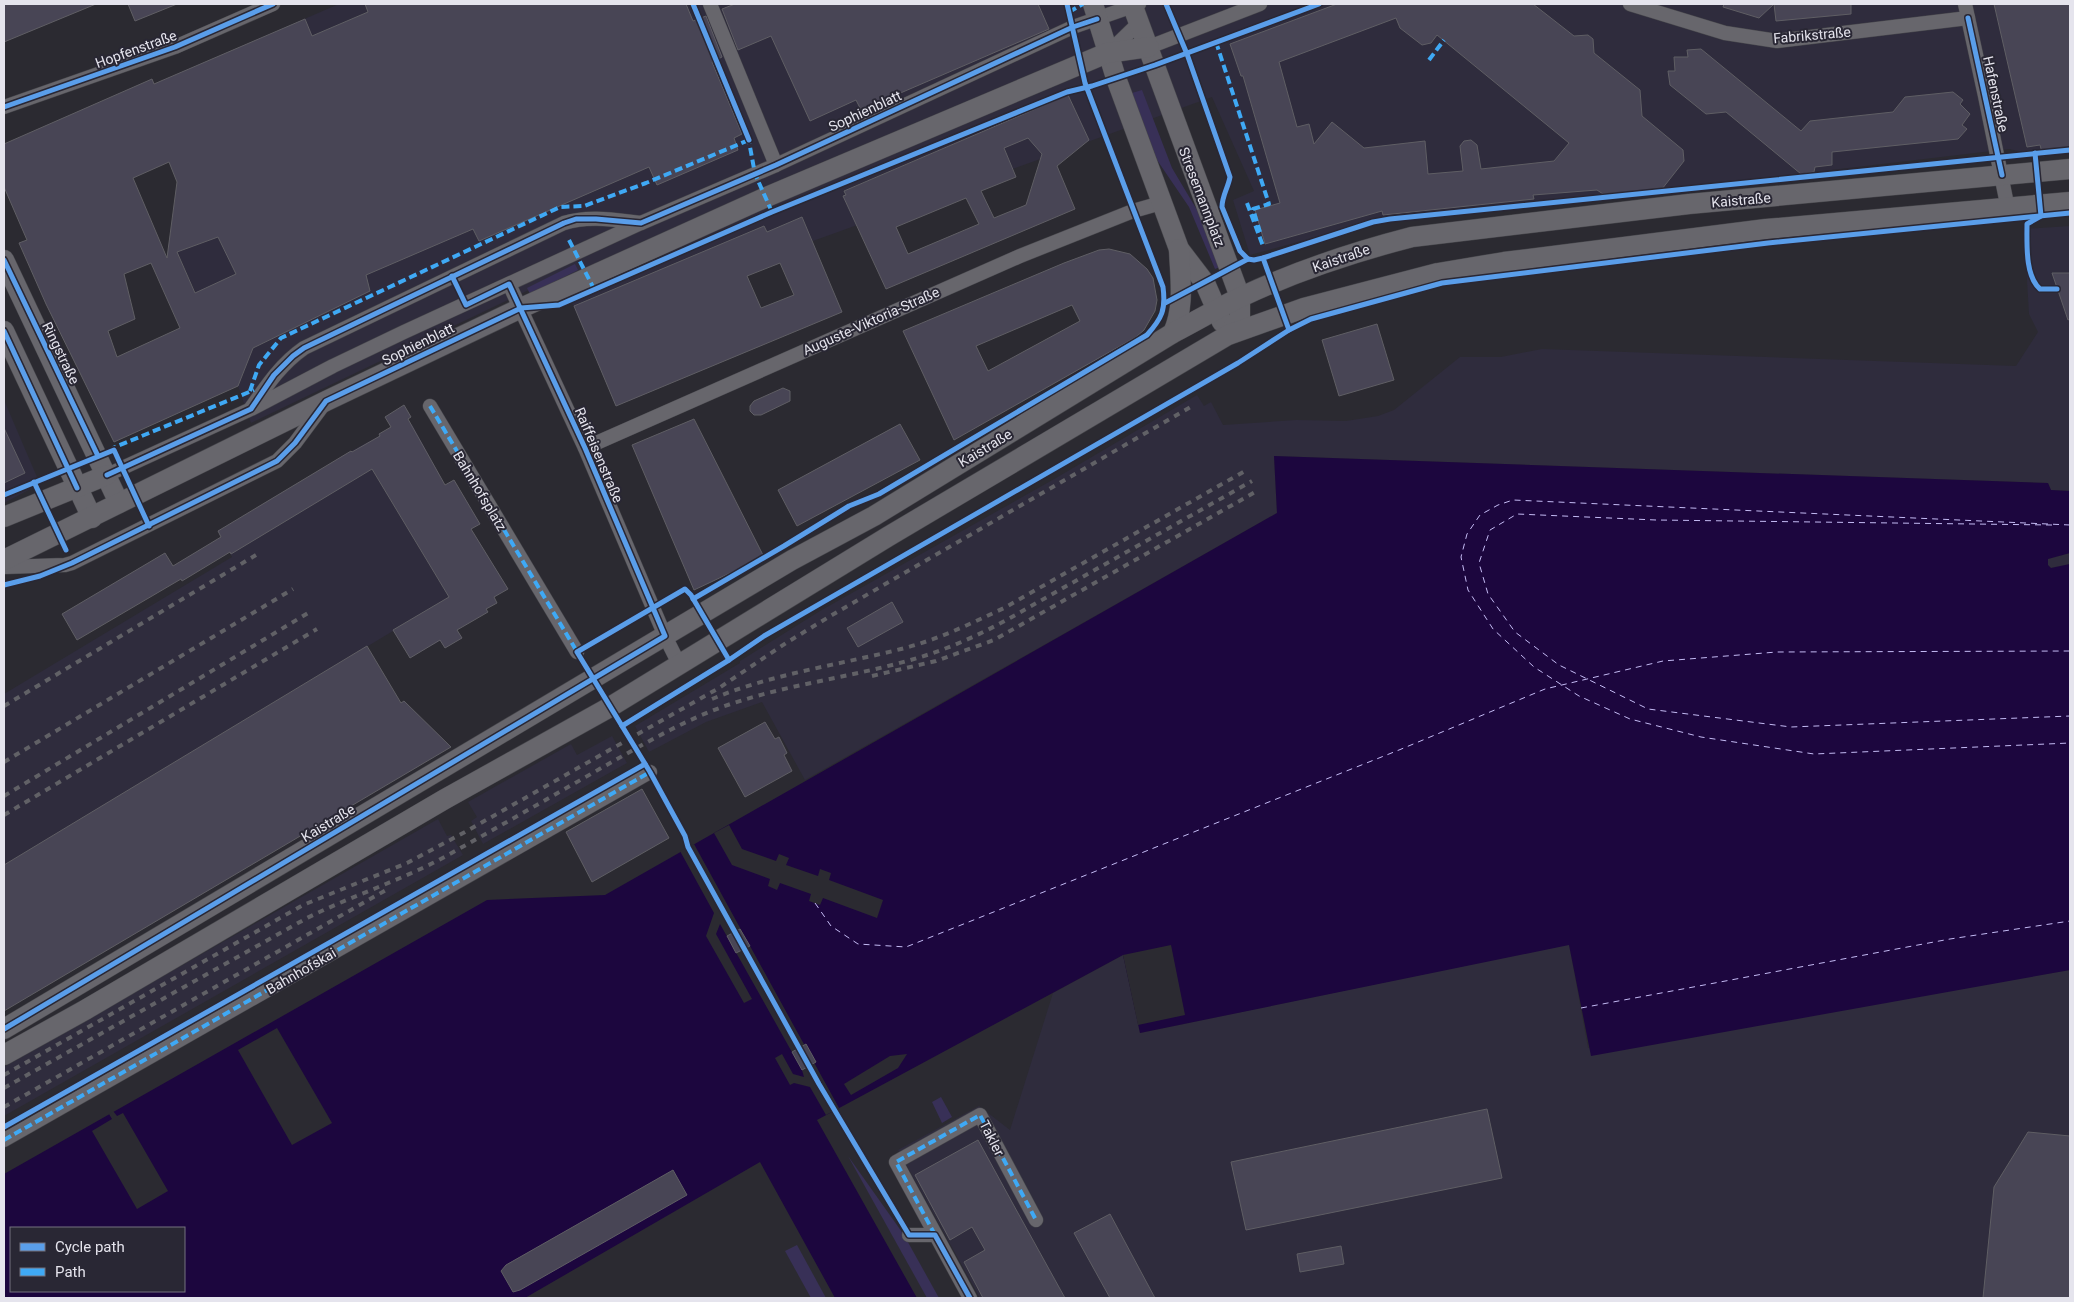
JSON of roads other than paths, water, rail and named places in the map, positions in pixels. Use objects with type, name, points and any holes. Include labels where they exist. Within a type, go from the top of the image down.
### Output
[{"type":"main road","name":"Stresemannplatz","points":[[1136,9],[1240,297],[1240,317],[1228,335]]},
{"type":"main road","points":[[1095,11],[1107,53],[1179,249],[1202,278],[1228,335]]},
{"type":"main road","name":"Sophienblatt","points":[[4,560],[326,401],[521,308],[764,198],[1107,53],[1149,47]]},
{"type":"main road","name":"Kaistraße","points":[[4,1029],[800,556],[874,516],[1174,333],[1240,297],[1286,277],[1368,248],[1412,237],[1689,204],[2070,169]]},
{"type":"main road","name":"Kaistraße","points":[[4,1055],[85,1010],[445,800],[610,707],[889,536],[1228,335],[1304,308],[1438,273],[1504,262],[1766,229],[2070,202]]},
{"type":"main road","points":[[1174,333],[1182,302],[1179,249]]},
{"type":"main road","name":"Ringstraße","points":[[4,260],[119,503]]},
{"type":"main road","points":[[4,331],[92,518]]},
{"type":"main road","name":"Sophienblatt","points":[[4,517],[107,475]]},
{"type":"street","name":"Hopfenstraße","points":[[4,107],[175,47],[274,4]]},
{"type":"street","points":[[710,4],[776,165]]},
{"type":"street","points":[[1149,47],[1260,4]]},
{"type":"street","name":"Fabrikstraße","points":[[1630,4],[1725,33],[1777,41],[1968,18]]},
{"type":"street","name":"Hafenstraße","points":[[1965,4],[2008,209]]},
{"type":"street","points":[[1107,53],[1136,9]]},
{"type":"street","name":"Sophienblatt","points":[[107,475],[250,409],[351,357],[641,223],[776,165],[1073,28],[1095,11],[1136,9]]},
{"type":"street","name":"Auguste-Viktoria-Straße","points":[[585,448],[1020,256],[1133,211],[1161,203]]},
{"type":"street","points":[[250,409],[281,367],[293,356],[388,307],[564,223],[576,219],[596,219],[641,223]]},
{"type":"street","name":"Raiffeisenstraße","points":[[509,284],[585,448],[665,636],[679,664]]},
{"type":"street","points":[[4,567],[68,564],[277,461],[296,443],[326,401]]},
{"type":"street","name":"Bahnhofsplatz","points":[[430,406],[577,652]]},
{"type":"street","name":"Bahnhofskai","points":[[4,1140],[650,772]]},
{"type":"street","name":"Takler","points":[[935,1235],[896,1162],[980,1115],[1036,1220]]},
{"type":"street","points":[[910,1235],[935,1235],[970,1298]]},
{"type":"railway","points":[[4,1075],[303,905],[407,863],[465,832],[719,688],[832,615],[1194,405]]},
{"type":"railway","points":[[712,699],[782,676],[877,655],[928,641],[953,631],[1004,608],[1245,471]]},
{"type":"railway","points":[[4,1088],[307,918],[431,864],[682,724],[736,702],[792,687],[905,662],[962,642],[1010,618],[1252,481]]},
{"type":"railway","points":[[872,676],[936,661],[994,640],[1257,491]]},
{"type":"railway","points":[[4,706],[256,555]]},
{"type":"railway","points":[[4,762],[293,589]]},
{"type":"railway","points":[[4,796],[308,613]]},
{"type":"railway","points":[[4,815],[317,629]]},
{"type":"railway","points":[[4,1107],[386,890]]}]
